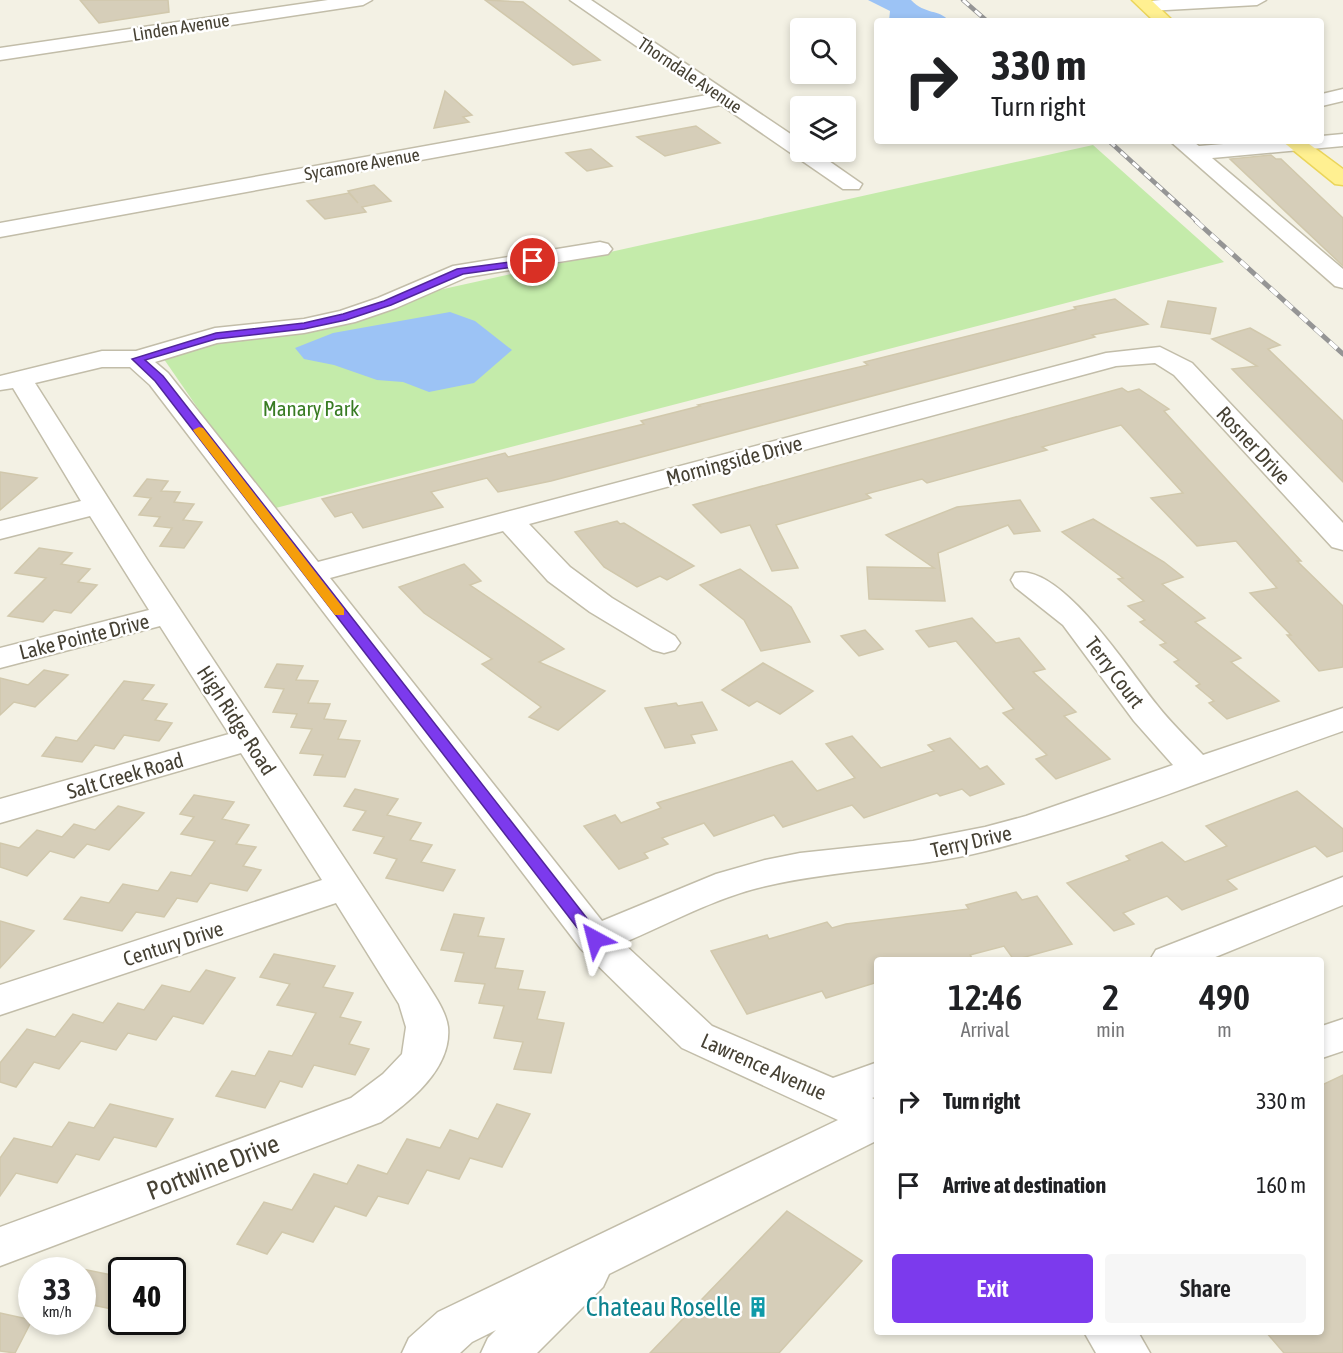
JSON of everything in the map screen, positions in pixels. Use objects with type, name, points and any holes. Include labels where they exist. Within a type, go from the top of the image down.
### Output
[{"type":"main road","points":[[1144,3],[1161,18]]},
{"type":"main road","points":[[1295,144],[1343,179]]},
{"type":"street","name":"Linden Avenue","points":[[0,54],[219,10],[243,18],[363,0]]},
{"type":"street","name":"Thorndale Avenue","points":[[579,0],[790,143]]},
{"type":"street","points":[[1144,3],[1257,0]]},
{"type":"street","points":[[1324,100],[1343,95]]},
{"type":"street","name":"Sycamore Avenue","points":[[0,230],[725,98]]},
{"type":"street","points":[[1324,141],[1343,140]]},
{"type":"street","points":[[1187,147],[1267,144]]},
{"type":"street","points":[[1187,147],[1343,281]]},
{"type":"street","name":"Thorndale Avenue","points":[[818,162],[851,184]]},
{"type":"street","points":[[10,381],[102,359],[137,359],[216,336],[304,326],[346,317],[387,303],[461,271],[600,249]]},
{"type":"street","name":"Morningside Drive","points":[[310,574],[1115,358],[1160,355]]},
{"type":"street","name":"Rosner Drive","points":[[1160,355],[1183,369],[1343,541]]},
{"type":"street","name":"Lawrence Avenue","points":[[137,359],[159,379],[595,939],[697,1037],[832,1096],[874,1106]]},
{"type":"street","name":"High Ridge Road","points":[[10,381],[96,506],[345,886],[422,1013],[427,1028],[424,1048],[414,1068]]},
{"type":"street","points":[[0,530],[96,506]]},
{"type":"street","points":[[509,520],[558,574],[601,605],[664,643]]},
{"type":"street","name":"Terry Court","points":[[1026,580],[1062,606],[1074,618],[1146,714],[1197,770]]},
{"type":"street","name":"Lake Pointe Drive","points":[[0,658],[167,615]]},
{"type":"street","name":"Terry Drive","points":[[595,939],[729,883],[800,866],[913,854],[985,839],[1037,825],[1343,720]]},
{"type":"street","name":"Salt Creek Road","points":[[0,811],[249,739]]},
{"type":"street","name":"Century Drive","points":[[0,1000],[345,886]]},
{"type":"street","points":[[1177,957],[1343,890]]},
{"type":"street","points":[[1324,1043],[1343,1034]]},
{"type":"street","name":"Portwine Drive","points":[[0,1247],[366,1110],[398,1089],[414,1068]]},
{"type":"street","points":[[426,1353],[455,1327],[607,1253],[874,1109]]},
{"type":"street","points":[[505,1353],[607,1253]]},
{"type":"street","points":[[1111,1335],[1126,1353]]},
{"type":"green space","name":"Manary Park","points":[[1093,145],[1224,262],[268,510],[159,352]]},
{"type":"water","points":[[868,0],[911,0],[916,5],[946,18],[889,18],[890,11]]},
{"type":"water","points":[[450,312],[475,321],[512,350],[474,383],[429,392],[403,382],[377,380],[334,365],[304,359],[295,348],[333,333]]},
{"type":"building","points":[[80,0],[168,0],[169,12],[99,23]]},
{"type":"building","points":[[485,0],[523,2],[600,60],[573,65]]},
{"type":"building","points":[[445,91],[472,115],[463,117],[469,122],[434,128]]},
{"type":"building","points":[[696,126],[720,143],[665,156],[637,137]]},
{"type":"building","points":[[591,149],[612,166],[587,171],[566,153]]},
{"type":"building","points":[[1271,155],[1276,159],[1281,159],[1343,218],[1343,266],[1230,159]]},
{"type":"building","points":[[374,185],[391,201],[362,207],[366,212],[325,219],[307,201],[349,193],[358,203],[348,191]]},
{"type":"building","points":[[1115,299],[1148,324],[1092,335],[1095,337],[551,481],[498,492],[487,478],[431,492],[443,507],[363,528],[352,512],[335,517],[322,499],[505,453],[508,457],[644,424],[641,421],[700,406],[698,405],[868,365],[864,362],[1076,309],[1074,307]]},
{"type":"building","points":[[1168,301],[1216,308],[1210,334],[1161,327]]},
{"type":"building","points":[[1250,328],[1280,345],[1268,349],[1343,421],[1343,482],[1232,369],[1257,366],[1212,339]]},
{"type":"building","points":[[1122,388],[1128,392],[1139,389],[1169,409],[1164,411],[1301,561],[1297,561],[1343,606],[1343,667],[1319,671],[1287,635],[1291,635],[1250,593],[1277,588],[1236,541],[1197,546],[1151,498],[1183,493],[1121,425],[1042,447],[1047,450],[927,483],[922,479],[866,494],[871,498],[776,525],[798,568],[772,571],[750,525],[721,533],[693,505]]},
{"type":"building","points":[[0,472],[37,478],[0,510]]},
{"type":"building","points":[[147,479],[168,481],[161,491],[180,492],[174,502],[194,504],[183,520],[202,522],[184,548],[160,546],[172,528],[154,526],[160,517],[139,515],[151,498],[134,496]]},
{"type":"building","points":[[1020,500],[1040,531],[1014,534],[1008,525],[938,553],[945,601],[869,599],[867,567],[934,568],[886,535],[957,507]]},
{"type":"building","points":[[1093,519],[1164,562],[1183,577],[1162,584],[1205,618],[1195,622],[1241,658],[1231,662],[1279,701],[1227,719],[1209,703],[1214,701],[1196,686],[1200,684],[1174,662],[1179,660],[1160,645],[1166,643],[1140,622],[1145,620],[1128,606],[1144,601],[1118,579],[1123,578],[1062,532]]},
{"type":"building","points":[[617,521],[620,524],[624,523],[694,566],[667,580],[660,576],[637,587],[604,567],[575,532]]},
{"type":"building","points":[[39,548],[72,553],[61,564],[90,569],[78,582],[97,585],[71,613],[54,610],[43,622],[8,616],[46,578],[15,573]]},
{"type":"building","points":[[464,564],[481,581],[470,585],[564,649],[539,662],[605,691],[558,730],[529,717],[541,707],[482,664],[492,659],[424,613],[399,587]]},
{"type":"building","points":[[740,569],[791,607],[810,642],[761,651],[744,620],[700,585]]},
{"type":"building","points":[[972,618],[996,643],[1019,638],[1045,669],[1033,672],[1076,712],[1064,716],[1110,759],[1056,779],[1036,759],[1047,755],[1003,713],[1014,709],[956,641],[929,647],[916,631]]},
{"type":"building","points":[[865,630],[883,649],[859,656],[841,636]]},
{"type":"building","points":[[763,663],[813,691],[780,714],[757,701],[749,706],[722,690]]},
{"type":"building","points":[[277,664],[303,666],[296,680],[318,681],[308,703],[330,704],[324,719],[346,721],[338,739],[360,741],[345,777],[314,775],[323,755],[300,753],[312,729],[291,727],[297,714],[273,712],[284,689],[265,687]]},
{"type":"building","points":[[44,670],[68,675],[35,707],[14,702],[0,715],[0,678],[28,685]]},
{"type":"building","points":[[124,681],[154,685],[142,700],[167,704],[155,720],[172,723],[159,741],[124,735],[114,749],[95,745],[82,762],[42,756],[56,737],[77,741]]},
{"type":"building","points":[[702,702],[717,730],[691,735],[695,743],[665,748],[645,708]]},
{"type":"building","points":[[852,736],[881,768],[934,751],[928,745],[950,738],[980,769],[987,766],[1004,784],[970,796],[962,789],[940,796],[937,793],[864,818],[852,805],[783,827],[774,815],[714,836],[704,823],[662,838],[668,844],[644,853],[648,858],[619,869],[584,826],[615,815],[621,823],[661,808],[657,803],[792,761],[817,791],[855,778],[826,744]]},
{"type":"building","points":[[355,789],[398,799],[387,815],[421,823],[410,840],[432,845],[421,862],[455,870],[443,891],[386,878],[397,859],[374,853],[384,837],[353,830],[366,811],[344,806]]},
{"type":"building","points":[[1297,791],[1343,829],[1343,851],[1327,857],[1315,846],[1227,880],[1237,889],[1182,910],[1167,896],[1123,913],[1134,924],[1114,931],[1067,883],[1130,860],[1126,856],[1162,842],[1185,862],[1227,846],[1206,826]]},
{"type":"building","points":[[194,795],[234,802],[222,819],[249,825],[236,844],[256,847],[243,866],[261,870],[247,891],[210,883],[197,902],[177,898],[164,917],[136,912],[122,931],[64,919],[81,897],[109,903],[123,884],[158,891],[171,872],[191,876],[215,841],[181,834],[194,817],[180,814]]},
{"type":"building","points":[[118,806],[144,813],[109,850],[87,844],[74,858],[50,851],[27,876],[0,867],[0,843],[19,848],[37,830],[62,837],[74,824],[95,830]]},
{"type":"building","points":[[1016,892],[1022,900],[1037,896],[1072,944],[1025,957],[1012,957],[1004,946],[970,955],[971,957],[874,957],[874,983],[826,998],[822,991],[747,1014],[711,951],[767,935],[769,939],[827,922],[832,928],[846,924],[969,909],[966,905]]},
{"type":"building","points":[[454,914],[484,918],[478,936],[504,939],[495,968],[523,971],[518,989],[545,992],[537,1019],[564,1023],[551,1073],[514,1069],[523,1042],[494,1038],[504,1006],[479,1003],[485,984],[455,981],[464,953],[441,950]]},
{"type":"building","points":[[0,921],[34,931],[0,968]]},
{"type":"building","points":[[274,954],[335,966],[323,987],[353,993],[340,1017],[361,1022],[349,1044],[369,1049],[355,1075],[314,1065],[302,1087],[280,1081],[265,1108],[216,1096],[232,1071],[255,1076],[269,1051],[292,1056],[316,1013],[277,1005],[290,984],[260,977]]},
{"type":"building","points":[[206,970],[235,978],[203,1024],[173,1016],[156,1040],[128,1033],[116,1050],[81,1041],[59,1069],[34,1062],[16,1087],[0,1082],[0,1063],[27,1029],[55,1037],[73,1014],[103,1023],[118,1003],[144,1010],[162,985],[190,992]]},
{"type":"building","points":[[1343,1075],[1343,1353],[1284,1353],[1269,1335],[1324,1335],[1324,1084]]},
{"type":"building","points":[[110,1104],[173,1119],[156,1147],[114,1137],[99,1160],[76,1154],[57,1183],[16,1173],[0,1196],[0,1158],[14,1138],[52,1147],[69,1122],[94,1128]]},
{"type":"building","points":[[497,1104],[530,1114],[502,1167],[470,1158],[459,1179],[427,1170],[408,1204],[378,1196],[366,1216],[335,1206],[313,1242],[282,1232],[267,1254],[237,1244],[264,1202],[292,1210],[314,1174],[347,1184],[358,1165],[387,1174],[407,1139],[440,1148],[450,1130],[478,1139]]},
{"type":"building","name":"Chateau Roselle","points":[[787,1211],[862,1261],[779,1353],[650,1353]]},
{"type":"building","points":[[96,1272],[108,1274],[108,1308],[96,1306]]},
{"type":"building","points":[[0,1313],[18,1317],[18,1335],[24,1335],[15,1353],[0,1351]]},
{"type":"railway","points":[[963,0],[984,18]]},
{"type":"railway","points":[[1112,144],[1198,222]]},
{"type":"railway","points":[[1196,221],[1343,354]]},
{"type":"slow traffic","points":[[199,430],[340,612]]},
{"type":"place","name":"Chateau Roselle","points":[[758,1307]]},
{"type":"route","points":[[533,261],[461,271],[387,303],[346,317],[304,326],[241,331],[216,336],[137,359],[159,379],[595,939]]}]
